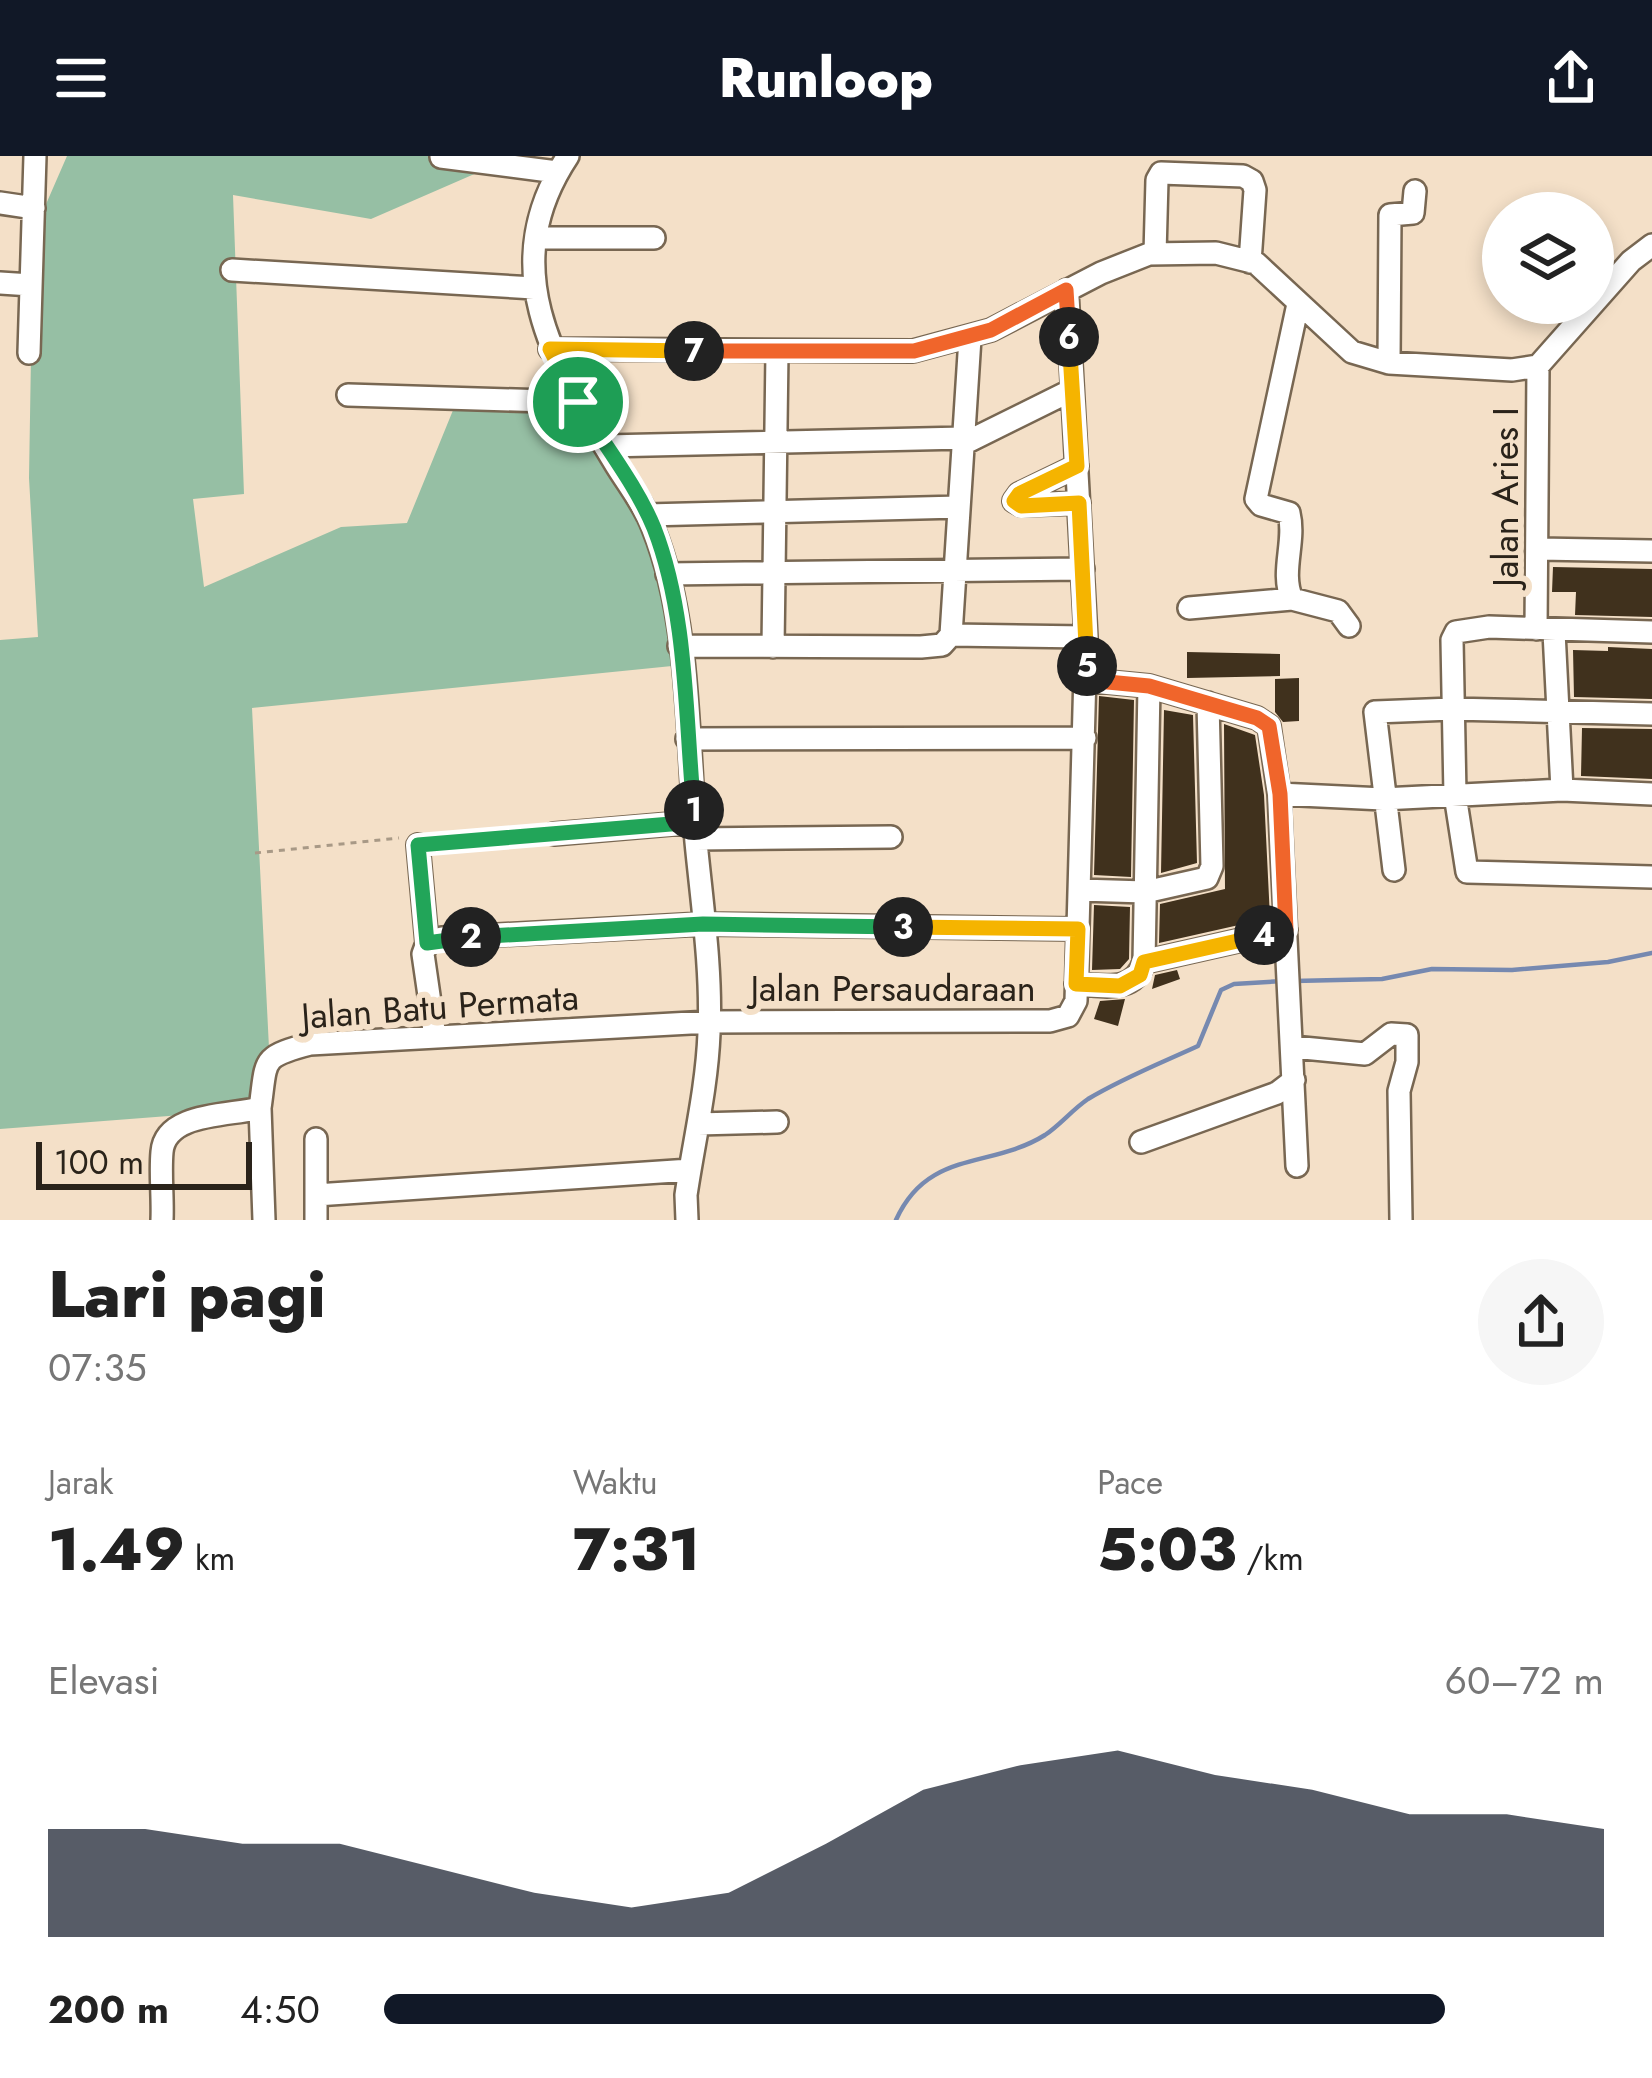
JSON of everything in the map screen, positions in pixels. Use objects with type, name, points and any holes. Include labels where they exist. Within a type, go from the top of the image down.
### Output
[{"type":"street","points":[[29,353],[35,156]]},
{"type":"street","points":[[442,157],[562,164],[544,201],[536,238],[538,315],[578,402],[647,515],[667,574],[679,646],[709,1022],[687,1220]]},
{"type":"street","points":[[1155,254],[1158,176],[1214,165],[1254,185],[1250,262]]},
{"type":"street","points":[[1389,363],[1390,215],[1413,213],[1415,191]]},
{"type":"street","points":[[0,203],[34,208]]},
{"type":"street","points":[[536,238],[654,238]]},
{"type":"street","points":[[550,349],[914,351],[970,338],[1066,290],[1155,254],[1216,253],[1250,262],[1352,352],[1389,363],[1512,370],[1538,366],[1630,261],[1652,244]]},
{"type":"street","points":[[232,270],[534,288]]},
{"type":"street","points":[[0,283],[31,285]]},
{"type":"street","name":"Jalan Persaudaraan","points":[[709,1022],[1050,1021],[1068,1016],[1076,1001],[1087,680],[1066,290]]},
{"type":"street","points":[[1292,599],[1287,581],[1289,513],[1256,499],[1298,304]]},
{"type":"street","points":[[679,646],[939,646],[951,635],[970,338]]},
{"type":"street","points":[[773,646],[776,352]]},
{"type":"street","name":"Jalan Aries I","points":[[1538,366],[1539,548],[1545,630],[1561,714],[1562,790]]},
{"type":"street","points":[[604,446],[963,441],[1072,390]]},
{"type":"street","points":[[348,395],[578,402]]},
{"type":"street","points":[[1077,466],[1019,494],[1014,501],[1021,506],[1079,503]]},
{"type":"street","points":[[647,515],[959,507]]},
{"type":"street","points":[[1539,548],[1652,551]]},
{"type":"street","points":[[667,574],[1083,569]]},
{"type":"street","points":[[1189,608],[1292,599],[1338,611],[1349,626]]},
{"type":"street","points":[[1652,632],[1489,627],[1456,632],[1452,640],[1455,795],[1468,873],[1652,877]]},
{"type":"street","points":[[951,635],[1086,637]]},
{"type":"street","points":[[1087,680],[1149,686],[1257,718],[1269,726],[1280,794],[1297,1166]]},
{"type":"street","points":[[1076,984],[1130,983],[1140,975],[1144,962],[1149,686]]},
{"type":"street","points":[[1080,890],[1145,892],[1207,878],[1212,866],[1208,703]]},
{"type":"street","points":[[1394,870],[1374,713],[1452,709],[1652,715]]},
{"type":"street","points":[[687,740],[1085,738]]},
{"type":"street","points":[[1280,794],[1383,799],[1562,790],[1652,794]]},
{"type":"street","points":[[554,834],[695,831],[891,837]]},
{"type":"street","points":[[418,845],[427,943],[423,954],[434,1037]]},
{"type":"street","points":[[427,943],[442,938],[703,924],[1078,929]]},
{"type":"street","points":[[1144,962],[1286,930]]},
{"type":"street","name":"Jalan Batu Permata","points":[[260,1108],[267,1063],[280,1052],[310,1044],[709,1022]]},
{"type":"street","points":[[1293,1047],[1365,1054],[1390,1034],[1407,1035],[1407,1062],[1399,1090],[1401,1220]]},
{"type":"street","points":[[1141,1142],[1277,1093],[1294,1080]]},
{"type":"street","points":[[162,1220],[165,1136],[193,1121],[260,1108],[264,1220]]},
{"type":"street","points":[[698,1124],[777,1122]]},
{"type":"street","points":[[316,1139],[316,1220]]},
{"type":"street","points":[[316,1196],[690,1170]]},
{"type":"path","points":[[255,853],[405,837],[418,845],[554,834]]},
{"type":"green space","points":[[67,156],[516,156],[371,219],[233,195],[244,494],[193,499],[204,587],[341,527],[407,523],[458,398],[578,402],[652,524],[682,665],[252,708],[272,1108],[0,1129],[0,640],[38,637],[29,478],[33,234]]},
{"type":"building","points":[[1553,567],[1652,569],[1652,617],[1575,615],[1576,592],[1552,592]]},
{"type":"building","points":[[1608,647],[1652,649],[1652,699],[1574,697],[1573,650],[1608,651]]},
{"type":"building","points":[[1187,652],[1280,654],[1280,676],[1187,678]]},
{"type":"building","points":[[1299,678],[1299,721],[1283,722],[1275,712],[1275,679]]},
{"type":"building","points":[[1099,696],[1134,700],[1131,877],[1094,875]]},
{"type":"building","points":[[1164,710],[1193,715],[1197,863],[1161,873]]},
{"type":"building","points":[[1224,724],[1255,735],[1264,795],[1270,918],[1159,943],[1160,904],[1225,889]]},
{"type":"building","points":[[1582,728],[1652,729],[1652,779],[1581,776]]},
{"type":"building","points":[[1094,905],[1130,907],[1129,959],[1120,969],[1092,970]]},
{"type":"building","points":[[1177,970],[1180,979],[1152,989],[1155,975]]},
{"type":"building","points":[[1125,999],[1118,1026],[1094,1019],[1100,1001]]},
{"type":"waterway","points":[[1294,981],[1382,979],[1432,969],[1512,970],[1608,962],[1652,953]]},
{"type":"waterway","points":[[896,1220],[909,1197],[943,1171],[1024,1146],[1101,1091],[1198,1046],[1221,990],[1234,984],[1283,981]]},
{"type":"route","points":[[1066,290],[1077,466],[1019,494],[1014,501],[1021,506],[1079,503],[1087,680],[1149,686],[1257,718],[1269,726],[1280,794],[1286,930],[1144,962],[1140,975],[1120,986],[1076,984],[1078,929],[703,924],[442,938],[427,943],[418,845],[695,822],[682,664],[666,566],[652,524],[578,402],[550,349],[914,351],[991,330],[1066,290]]}]
